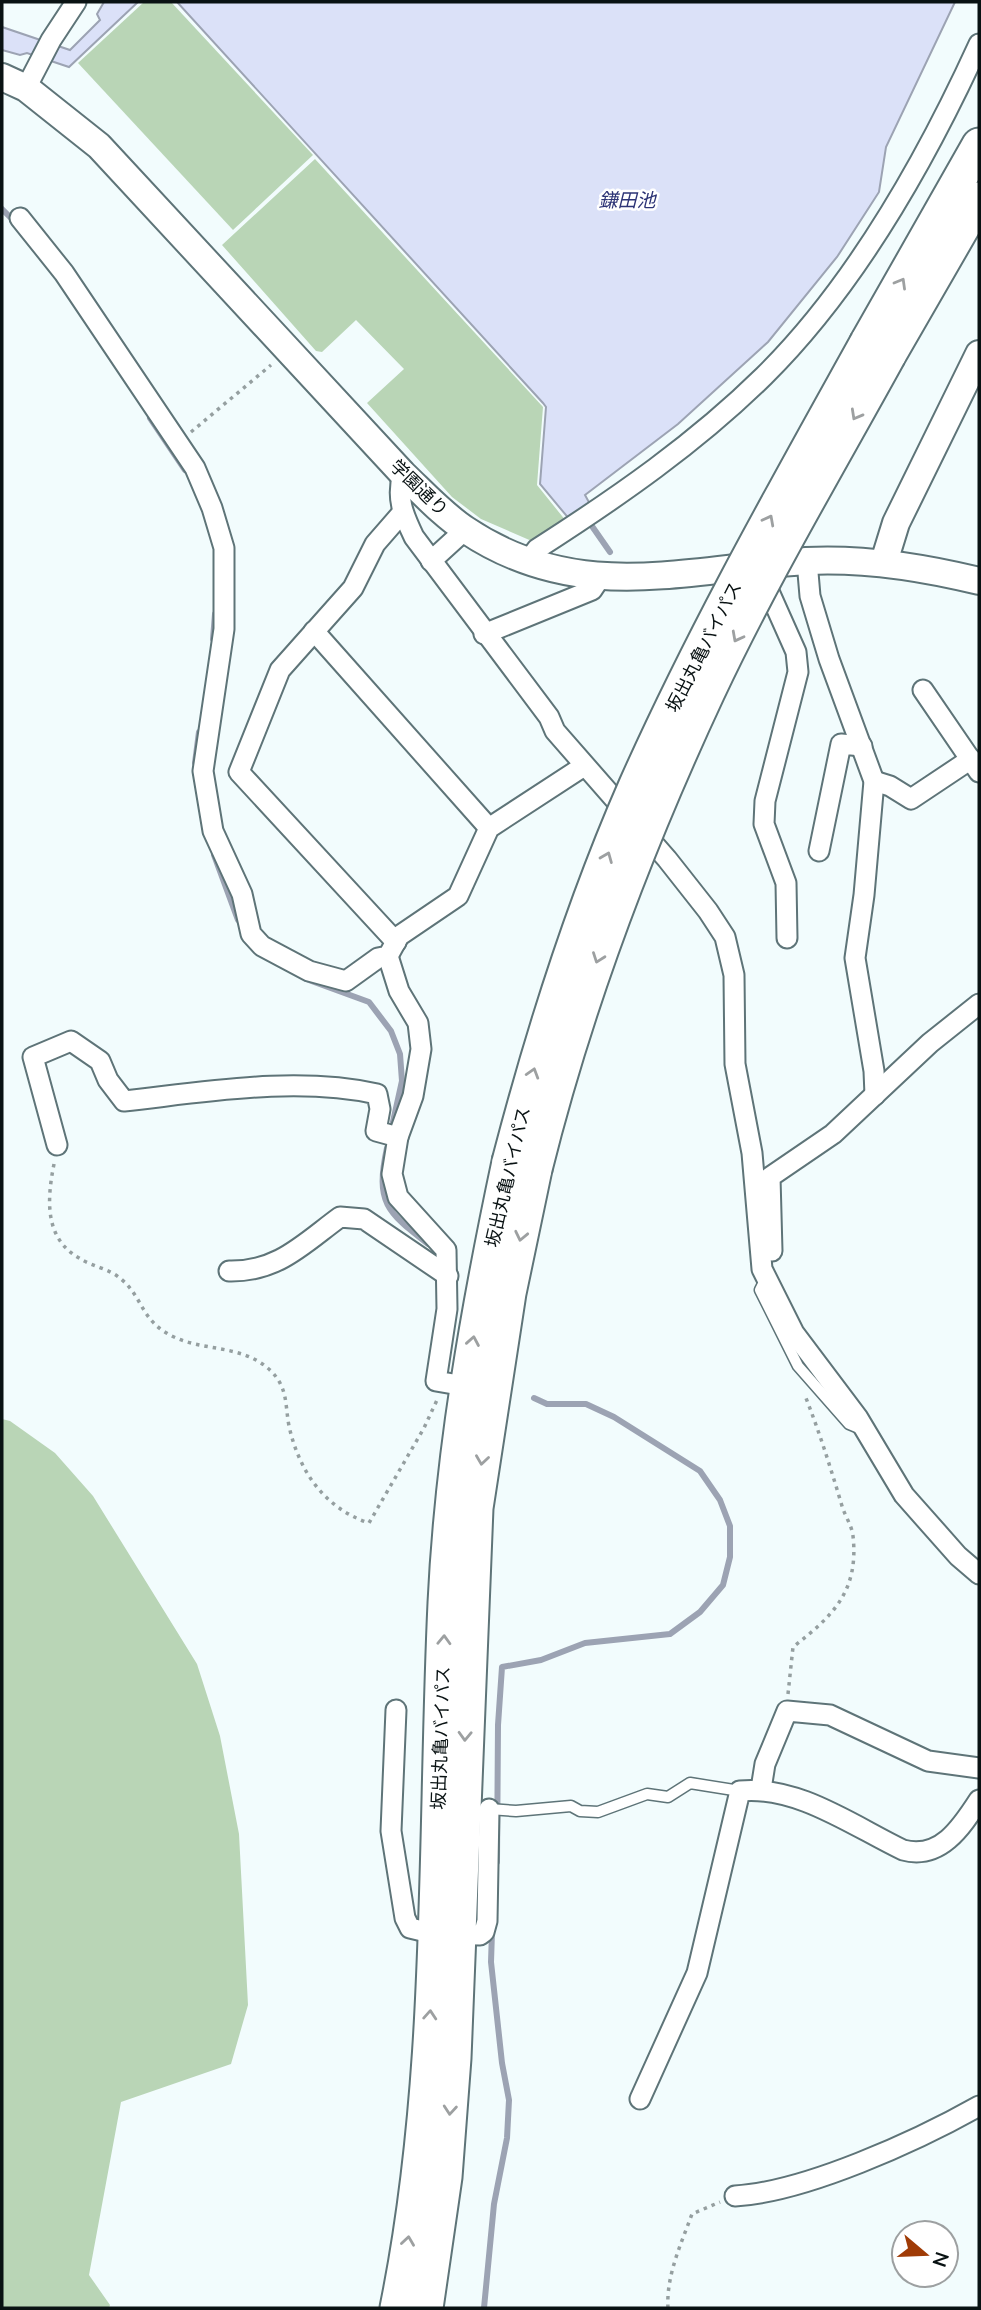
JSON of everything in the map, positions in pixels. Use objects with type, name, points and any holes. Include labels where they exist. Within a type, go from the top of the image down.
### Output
[{"type":"highway","name":"坂出丸亀バイパス","points":[[426,2308],[444,2177],[448,1934],[445,1604],[452,1495],[454,1384],[522,1166],[553,1098],[585,993],[626,882],[709,690],[798,519],[977,147]]},
{"type":"highway","name":"坂出丸亀バイパス","points":[[878,349],[936,277],[979,201]]},
{"type":"highway","name":"坂出丸亀バイパス","points":[[397,2308],[448,1934],[464,1761],[475,1508],[509,1293],[522,1166]]},
{"type":"street","points":[[26,88],[51,40],[76,2]]},
{"type":"street","points":[[528,561],[537,549],[626,492],[714,422],[765,375],[808,328],[894,206],[979,44]]},
{"type":"street","name":"学園通り","points":[[2,77],[26,88],[99,146],[403,474],[465,530],[528,561],[600,578],[807,561],[884,562],[979,581]]},
{"type":"street","points":[[20,218],[64,273],[195,468],[224,548],[224,629],[203,771],[213,831],[242,894],[251,934],[262,946],[309,971],[346,981],[392,949],[399,936],[458,896],[489,828],[584,766]]},
{"type":"street","points":[[884,562],[896,523],[979,354]]},
{"type":"street","points":[[403,474],[398,491],[402,513],[431,561],[584,766],[708,911],[731,955],[735,1064],[752,1153],[764,1273],[794,1333],[867,1432],[904,1495],[958,1556],[979,1574]]},
{"type":"street","points":[[402,513],[375,544],[353,588],[280,670],[239,772],[392,949],[399,990],[418,1023],[421,1049],[413,1096],[391,1135],[393,1174],[398,1197],[446,1250],[448,1276],[436,1381],[454,1384]]},
{"type":"street","points":[[431,561],[465,530]]},
{"type":"street","points":[[807,561],[810,596],[829,659],[874,781],[864,895],[855,958],[874,1071],[875,1095]]},
{"type":"street","points":[[760,566],[796,652],[798,672],[765,801],[764,824],[786,883],[787,938]]},
{"type":"street","points":[[484,634],[592,590],[600,578]]},
{"type":"street","points":[[314,631],[489,828]]},
{"type":"street","points":[[874,781],[890,786],[912,799],[975,766],[923,690]]},
{"type":"street","points":[[819,852],[841,744],[862,746]]},
{"type":"street","points":[[764,1273],[772,1256],[771,1177],[833,1134],[930,1043],[979,1004]]},
{"type":"street","points":[[57,1144],[33,1057],[71,1041],[100,1061],[124,1101],[209,1092],[346,1087],[377,1094],[380,1109],[376,1131],[391,1135]]},
{"type":"street","points":[[229,1271],[254,1272],[275,1265],[340,1217],[364,1219],[448,1276]]},
{"type":"street","points":[[396,1710],[391,1831],[405,1918],[410,1928],[448,1934],[480,1935],[487,1921],[495,1809]]},
{"type":"street","points":[[761,1789],[765,1764],[787,1711],[830,1715],[928,1760],[979,1768]]},
{"type":"street","points":[[640,2099],[697,1973],[740,1791],[761,1789],[820,1806],[903,1850],[918,1854],[940,1846],[961,1828],[979,1800]]},
{"type":"street","points":[[735,2196],[761,2194],[802,2182],[940,2128],[979,2106]]},
{"type":"lane","points":[[764,1273],[760,1290],[798,1366],[849,1424],[867,1432]]},
{"type":"lane","points":[[495,1809],[516,1811],[571,1806],[580,1811],[598,1812],[648,1794],[668,1797],[690,1783],[740,1791]]},
{"type":"path","points":[[178,443],[278,359]]},
{"type":"path","points":[[57,1144],[49,1186],[50,1218],[59,1243],[78,1258],[121,1279],[150,1322],[175,1338],[246,1354],[271,1371],[286,1391],[289,1425],[300,1462],[326,1499],[352,1517],[369,1523],[424,1428],[454,1384]]},
{"type":"path","points":[[787,1711],[793,1647],[826,1622],[850,1587],[853,1559],[853,1533],[842,1509],[833,1466],[805,1396],[798,1366]]},
{"type":"path","points":[[668,2308],[667,2295],[676,2258],[692,2214],[735,2196]]},
{"type":"green space","points":[[144,2],[171,2],[313,155],[233,230],[78,63]]},
{"type":"green space","points":[[315,159],[543,407],[537,485],[566,521],[534,542],[481,519],[452,497],[367,403],[404,369],[356,320],[322,352],[316,351],[222,245]]},
{"type":"green space","points":[[2,1419],[10,1421],[55,1453],[93,1496],[197,1664],[220,1736],[239,1834],[248,2005],[231,2064],[121,2102],[89,2275],[110,2305],[109,2308],[2,2308]]},
{"type":"water","points":[[104,2],[138,2],[69,67],[27,53],[20,55],[2,50],[2,27],[70,50],[100,20],[97,14]]},
{"type":"water","name":"鎌田池","points":[[177,2],[955,2],[886,147],[879,192],[837,257],[768,342],[678,424],[585,495],[591,506],[570,520],[540,484],[546,407],[543,403]]},
{"type":"waterway","points":[[2,209],[15,222]]},
{"type":"waterway","points":[[150,418],[185,470]]},
{"type":"waterway","points":[[587,519],[610,552]]},
{"type":"waterway","points":[[213,639],[215,614]]},
{"type":"waterway","points":[[195,763],[199,732]]},
{"type":"waterway","points":[[214,855],[238,920]]},
{"type":"waterway","points":[[306,979],[369,1002],[391,1031],[400,1054],[402,1081],[391,1131]]},
{"type":"waterway","points":[[387,1148],[383,1182],[388,1205],[403,1223],[428,1244]]},
{"type":"waterway","points":[[497,1862],[498,1725],[502,1667],[541,1660],[585,1643],[670,1634],[700,1612],[723,1585],[730,1557],[730,1526],[720,1500],[700,1471],[614,1417],[586,1404],[547,1404],[534,1398]]},
{"type":"waterway","points":[[484,2308],[494,2204],[507,2138],[509,2100],[502,2063],[491,1962],[492,1932]]}]
